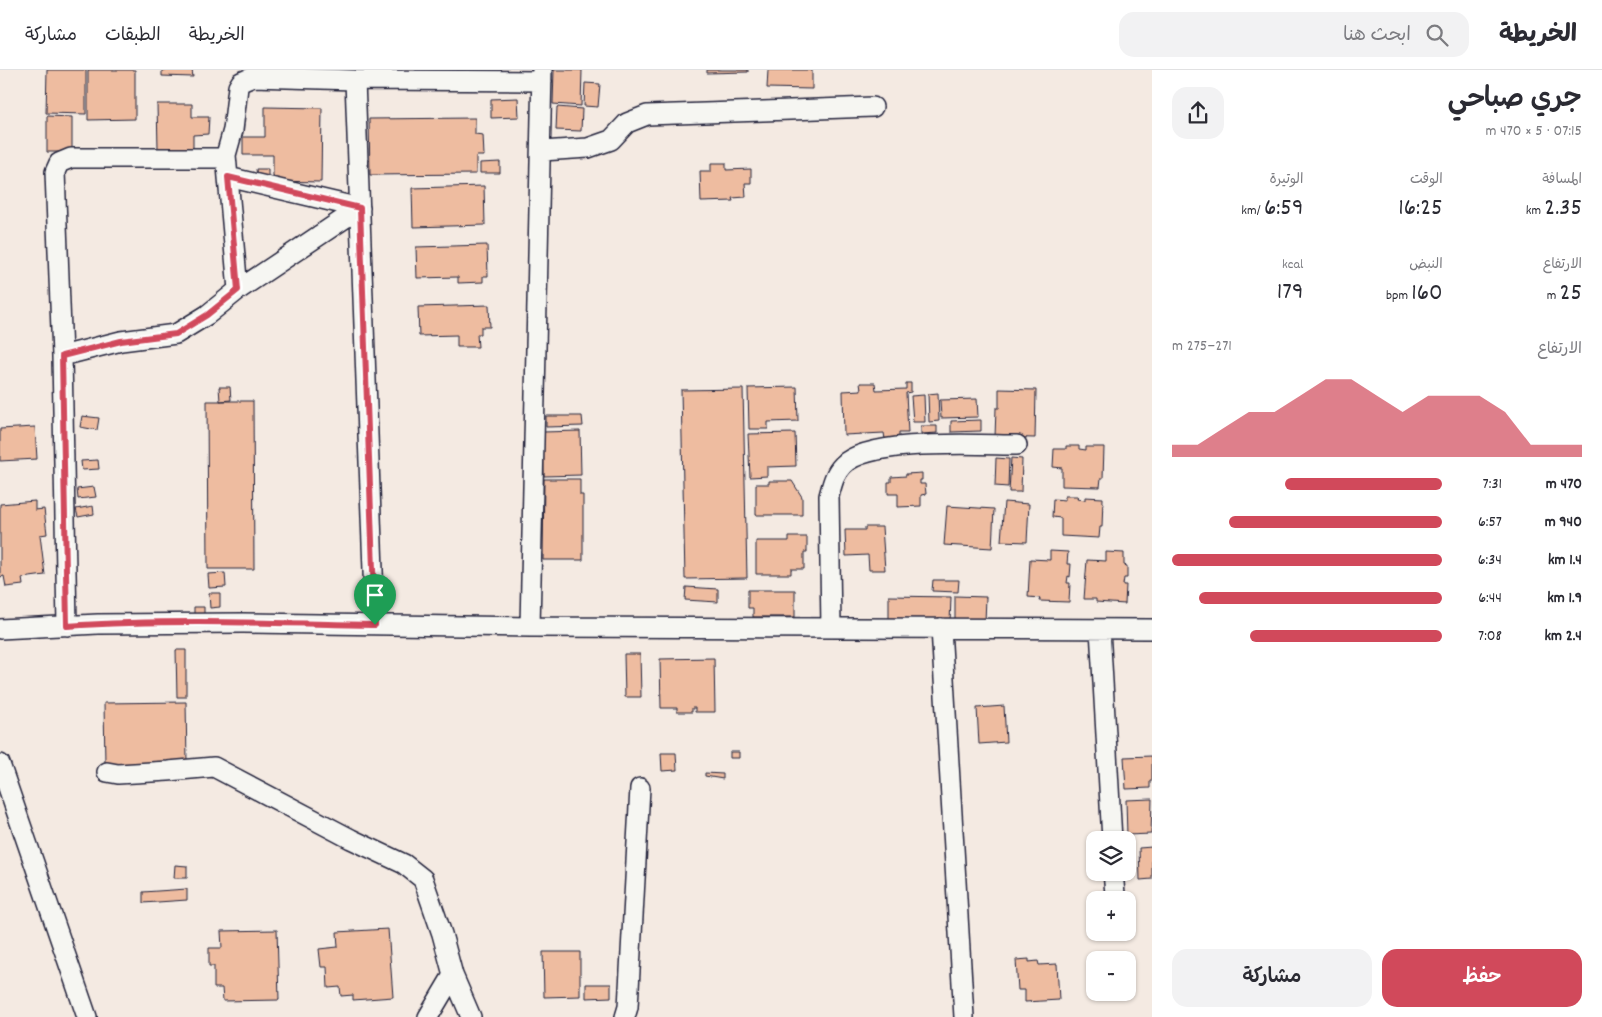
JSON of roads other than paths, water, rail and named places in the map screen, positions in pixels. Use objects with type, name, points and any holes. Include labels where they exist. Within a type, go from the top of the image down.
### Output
[{"type":"street","points":[[238,290],[226,155],[233,130],[238,87],[241,82],[247,78],[254,77],[355,80],[542,76],[542,151],[530,627]]},
{"type":"street","points":[[355,80],[375,625]]},
{"type":"street","points":[[542,151],[588,148],[611,140],[627,124],[647,115],[873,107]]},
{"type":"street","points":[[67,626],[62,356],[55,172],[60,163],[71,158],[220,158],[226,155]]},
{"type":"street","points":[[228,177],[360,208]]},
{"type":"street","points":[[62,356],[121,341],[176,334],[207,315],[238,290],[360,208]]},
{"type":"street","points":[[831,628],[829,496],[834,477],[843,464],[856,456],[882,448],[942,445],[1017,445]]},
{"type":"street","points":[[0,629],[98,624],[243,623],[530,627],[1152,629],[1152,620]]},
{"type":"street","points":[[941,628],[964,1017]]},
{"type":"street","points":[[1100,628],[1111,831]]},
{"type":"street","points":[[0,764],[87,1017]]},
{"type":"street","points":[[107,772],[118,774],[214,767],[351,839],[404,864],[424,879],[453,974],[471,1017]]},
{"type":"street","points":[[624,1017],[628,1007],[640,788]]},
{"type":"street","points":[[428,1017],[453,974]]}]
